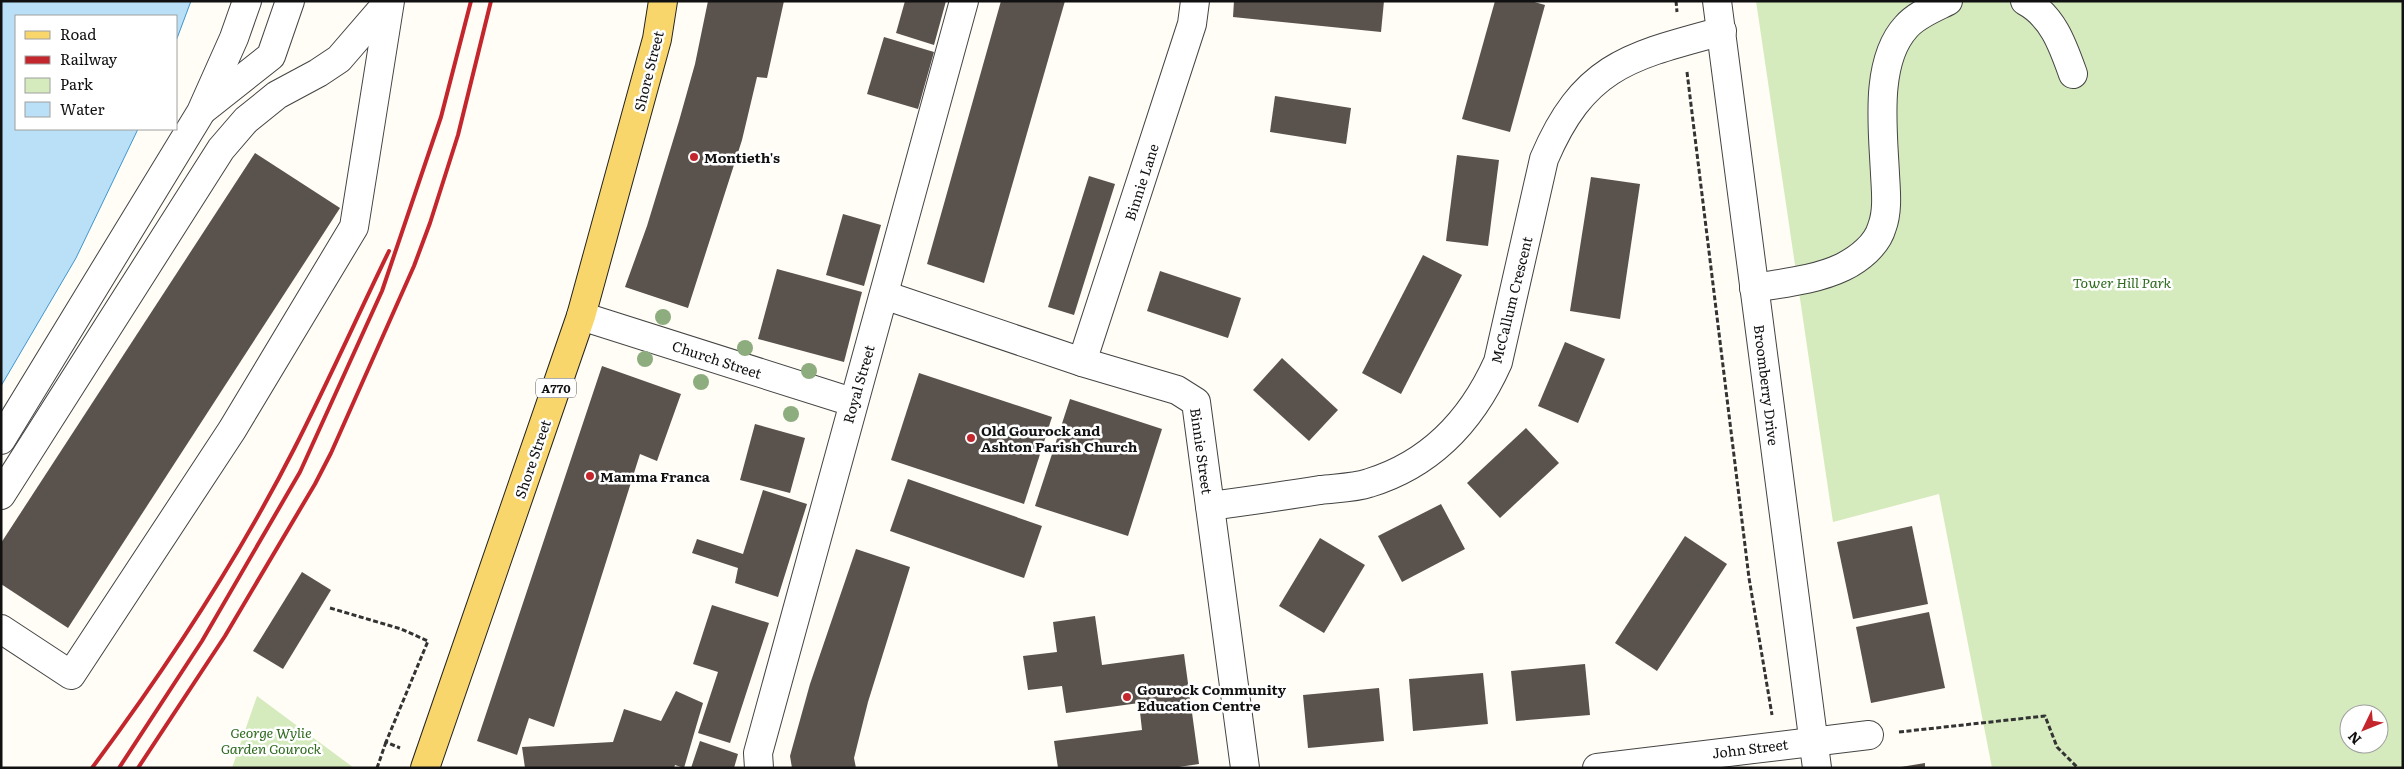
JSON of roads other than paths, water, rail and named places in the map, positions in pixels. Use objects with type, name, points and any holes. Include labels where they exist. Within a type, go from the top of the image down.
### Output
[{"type":"main road","name":"Shore Street","points":[[425,768],[581,316],[657,39],[664,1]]},
{"type":"street","points":[[1,440],[201,112],[234,38],[247,1]]},
{"type":"street","points":[[201,112],[271,56],[290,1]]},
{"type":"street","points":[[1,495],[222,149],[246,120],[277,95],[318,73],[339,59],[390,1]]},
{"type":"street","points":[[1,629],[71,675],[232,430],[354,227],[390,1]]},
{"type":"street","name":"Royal Street","points":[[759,768],[758,752],[852,402],[884,295],[964,1]]},
{"type":"street","name":"Binnie Lane","points":[[1082,362],[1192,24],[1195,1]]},
{"type":"street","name":"Broomberry Drive","points":[[1717,1],[1817,768]]},
{"type":"street","points":[[1754,288],[1820,276],[1844,267],[1861,256],[1875,243],[1882,227],[1886,201],[1882,120],[1887,62],[1896,41],[1906,26],[1948,1]]},
{"type":"street","points":[[2025,1],[2037,7],[2060,37],[2073,74]]},
{"type":"street","name":"McCallum Crescent","points":[[1210,506],[1367,484],[1398,472],[1446,438],[1466,418],[1485,391],[1498,362],[1544,160],[1557,129],[1574,103],[1594,82],[1623,63],[1646,52],[1722,31]]},
{"type":"street","name":"Binnie Street","points":[[884,295],[1082,362],[1177,390],[1196,402],[1245,768]]},
{"type":"street","name":"Church Street","points":[[581,316],[852,402]]},
{"type":"street","points":[[1,474],[31,450]]},
{"type":"street","name":"John Street","points":[[1597,768],[1814,740],[1869,735]]},
{"type":"water","points":[[1,1],[191,1],[178,36],[178,15],[15,15],[15,130],[138,130],[76,258],[1,386]]},
{"type":"railway","points":[[119,768],[202,641],[300,472],[382,291],[441,117],[471,1]]},
{"type":"railway","points":[[138,768],[225,636],[315,484],[331,453],[414,266],[430,223],[458,135],[491,1]]},
{"type":"railway","points":[[92,768],[200,613],[249,532],[306,425],[389,251]]},
{"type":"place","name":"Montieth's","points":[[694,157]]},
{"type":"place","name":"Old Gourock and Ashton Parish Church","points":[[971,438]]},
{"type":"place","name":"Mamma Franca","points":[[590,476]]},
{"type":"place","name":"Gourock Community Education Centre","points":[[1127,697]]},
{"type":"park label","name":"Tower Hill Park","points":[[2122,282]]},
{"type":"park label","name":"George Wylie Garden Gourock","points":[[271,740]]}]
